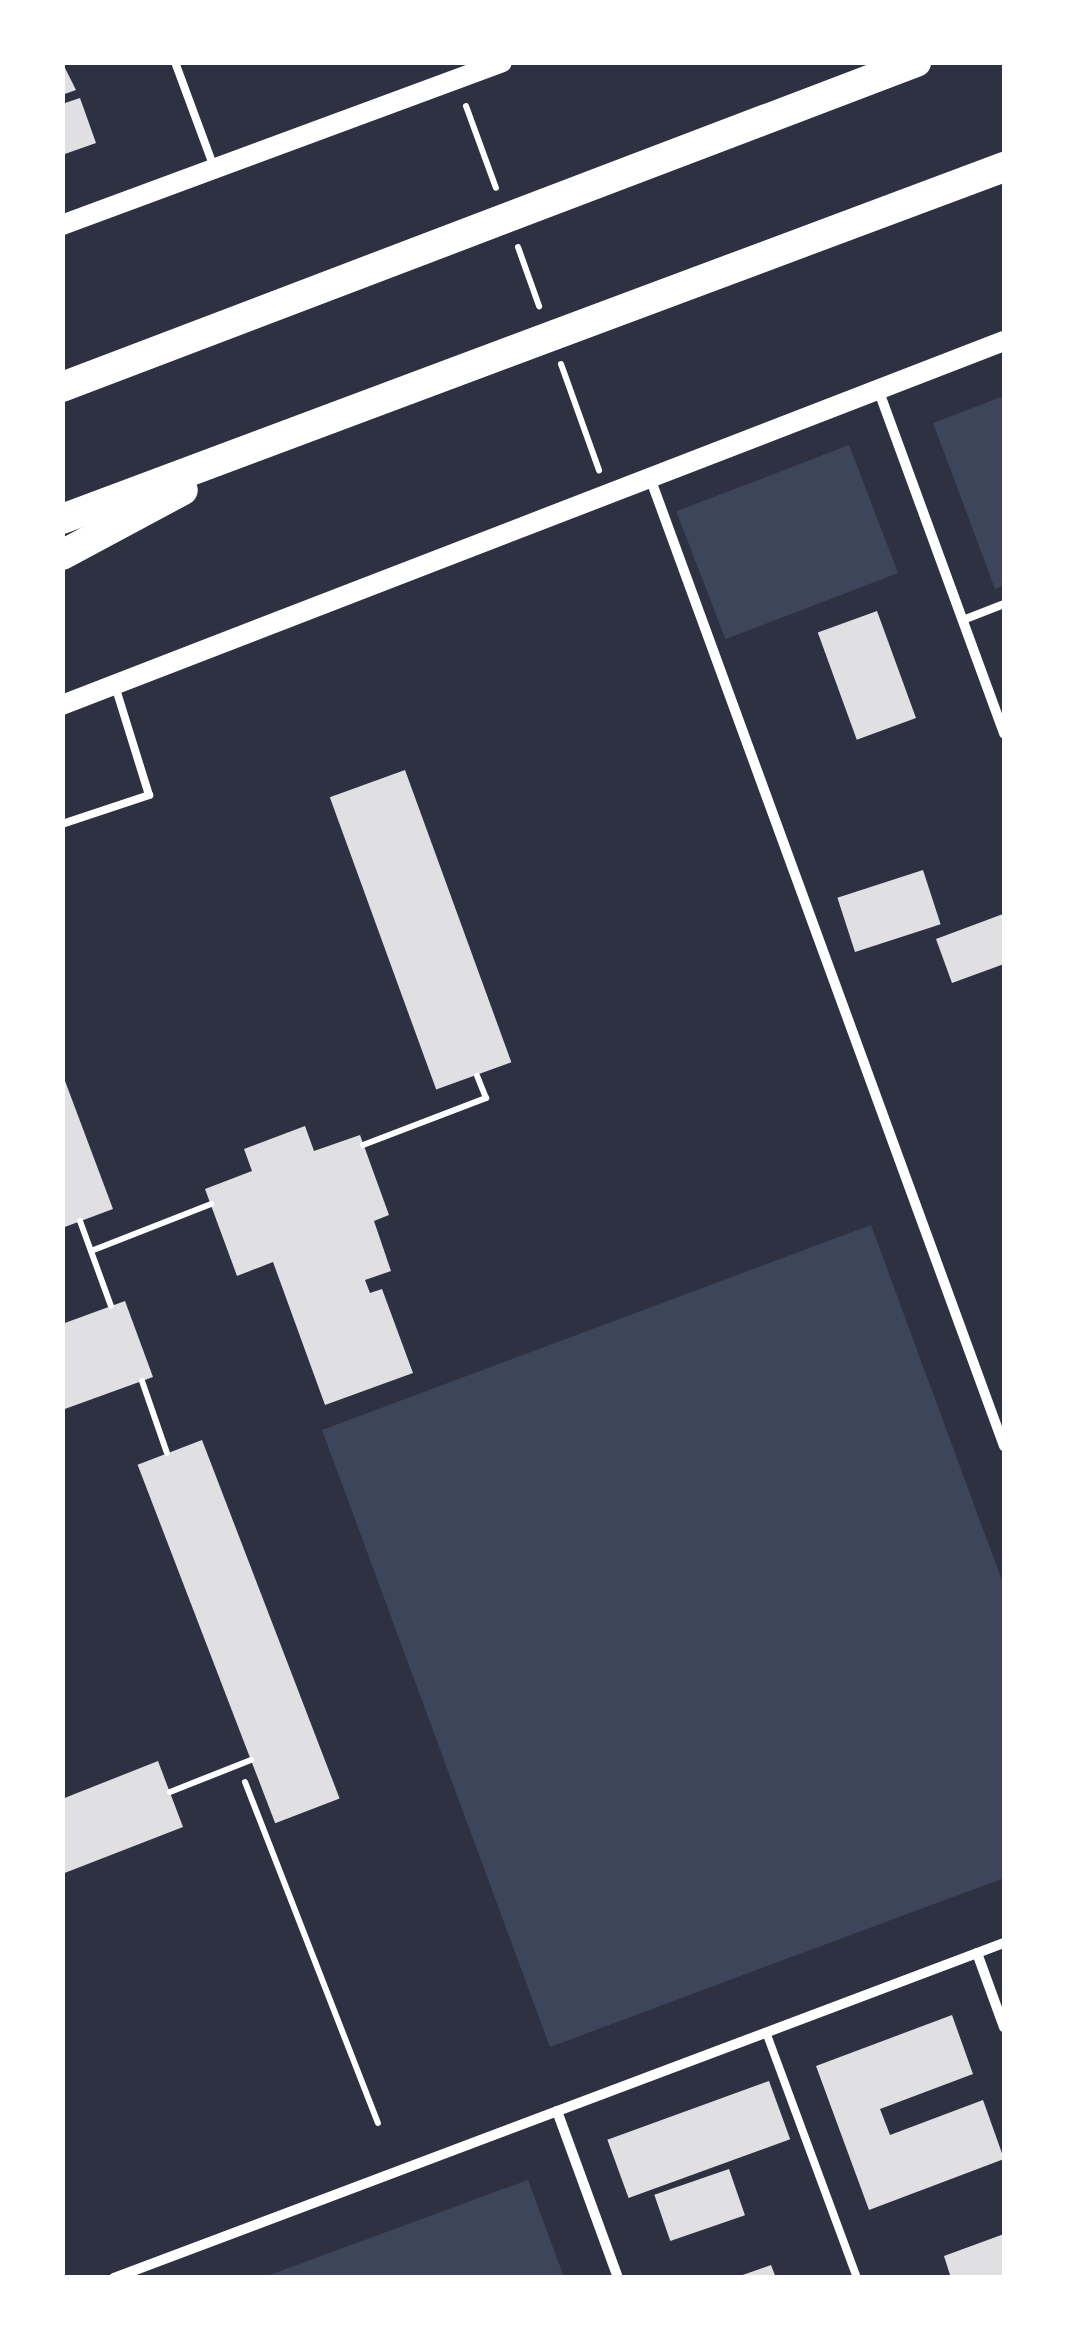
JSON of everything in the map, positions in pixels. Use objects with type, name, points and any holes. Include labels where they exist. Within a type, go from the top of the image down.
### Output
[{"type":"highway","points":[[62,387],[916,62]]},
{"type":"highway","points":[[62,519],[1004,167]]},
{"type":"highway","points":[[62,554],[243,454]]},
{"type":"main road","points":[[62,225],[493,64]]},
{"type":"main road","points":[[62,705],[648,474],[1004,341]]},
{"type":"street","points":[[878,388],[1004,734]]},
{"type":"street","points":[[648,474],[1004,1446]]},
{"type":"street","points":[[114,2278],[1004,1943]]},
{"type":"street","points":[[978,1953],[1004,2027]]},
{"type":"street","points":[[557,2111],[618,2278]]},
{"type":"lane","points":[[176,62],[214,169]]},
{"type":"lane","points":[[962,620],[1004,604]]},
{"type":"lane","points":[[62,824],[149,794],[114,684]]},
{"type":"lane","points":[[766,2032],[857,2278]]},
{"type":"path","points":[[465,102],[501,201]]},
{"type":"path","points":[[514,236],[546,326]]},
{"type":"path","points":[[560,361],[586,432]]},
{"type":"path","points":[[363,1145],[486,1098],[477,1076]]},
{"type":"path","points":[[91,1251],[211,1204]]},
{"type":"path","points":[[80,1222],[112,1306]]},
{"type":"path","points":[[142,1381],[168,1453]]},
{"type":"path","points":[[170,1792],[251,1760]]},
{"type":"path","points":[[246,1782],[378,2124]]},
{"type":"shaded area","points":[[1004,396],[1004,585],[995,589],[933,423]]},
{"type":"shaded area","points":[[849,445],[898,573],[725,639],[676,511]]},
{"type":"shaded area","points":[[871,1225],[1004,1586],[1004,1878],[550,2047],[322,1430]]},
{"type":"shaded area","points":[[528,2180],[564,2277],[264,2277]]},
{"type":"building","points":[[62,62],[76,90],[62,95]]},
{"type":"building","points":[[80,98],[96,143],[62,155],[62,104]]},
{"type":"building","points":[[877,611],[916,718],[857,740],[818,633]]},
{"type":"building","points":[[405,770],[511,1062],[436,1090],[330,797]]},
{"type":"building","points":[[923,870],[941,924],[855,952],[837,898]]},
{"type":"building","points":[[1003,914],[1004,964],[952,983],[936,939]]},
{"type":"building","points":[[62,1073],[113,1209],[62,1228]]},
{"type":"building","points":[[305,1126],[314,1151],[360,1135],[389,1215],[374,1221],[391,1271],[365,1280],[370,1293],[382,1289],[413,1373],[325,1405],[273,1262],[237,1276],[205,1189],[252,1171],[244,1149]]},
{"type":"building","points":[[125,1301],[153,1377],[62,1410],[62,1324]]},
{"type":"building","points":[[202,1440],[340,1798],[275,1823],[138,1465]]},
{"type":"building","points":[[158,1761],[183,1827],[62,1874],[62,1799]]},
{"type":"building","points":[[952,2015],[973,2074],[880,2109],[890,2135],[983,2100],[1004,2159],[869,2210],[816,2066]]},
{"type":"building","points":[[769,2081],[790,2139],[629,2198],[607,2140]]},
{"type":"building","points":[[729,2169],[745,2215],[670,2241],[654,2195]]},
{"type":"building","points":[[1004,2234],[1004,2278],[951,2278],[944,2256]]},
{"type":"building","points":[[771,2265],[776,2278],[737,2278],[737,2277]]}]
